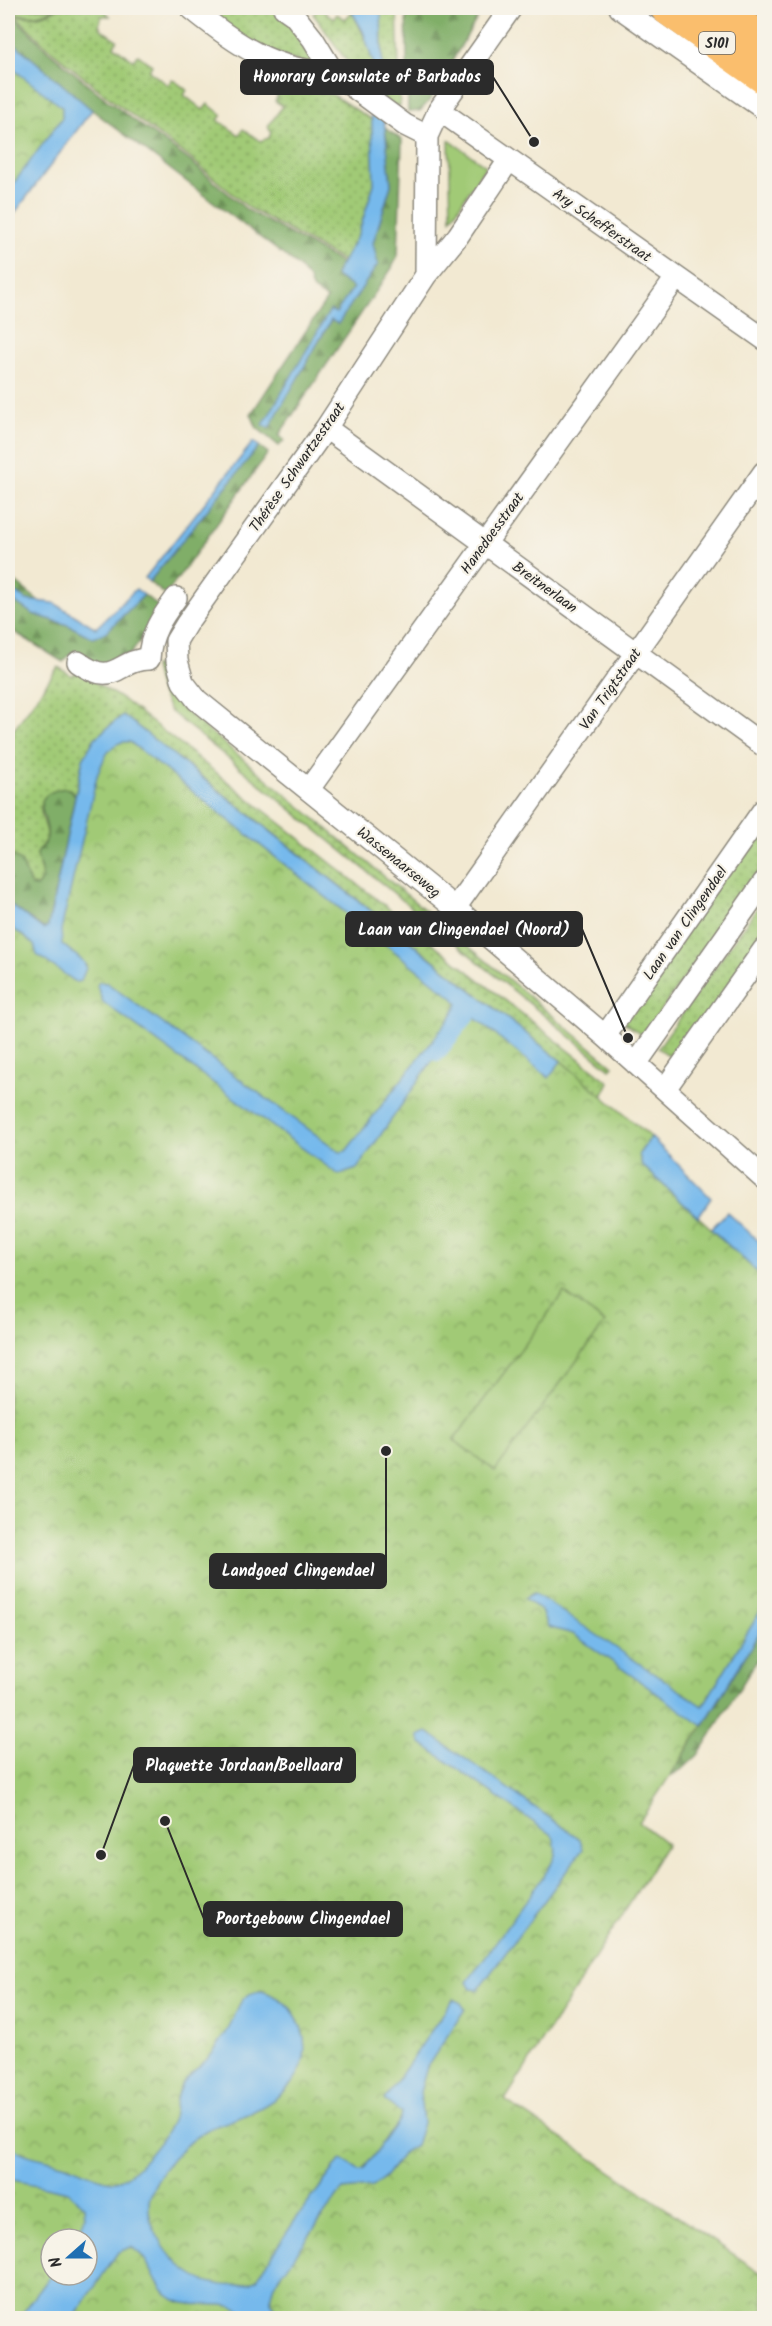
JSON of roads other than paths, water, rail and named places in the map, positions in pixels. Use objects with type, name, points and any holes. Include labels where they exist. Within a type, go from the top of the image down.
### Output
[{"type":"main road","name":"S101","points":[[667,8],[765,77]]},
{"type":"main road","name":"S101","points":[[718,8],[765,40]]},
{"type":"street","points":[[191,8],[271,61],[294,70],[333,72]]},
{"type":"street","points":[[284,8],[294,15],[313,39],[333,72],[405,124],[427,136]]},
{"type":"street","points":[[426,275],[427,136],[439,110],[511,8]]},
{"type":"street","points":[[620,8],[765,110]]},
{"type":"street","name":"Ary Schefferstraat","points":[[439,110],[765,339]]},
{"type":"street","name":"Thérèse Schwartzestraat","points":[[177,661],[176,641],[326,428],[426,275],[458,237],[509,160]]},
{"type":"street","name":"Hanedoesstraat","points":[[309,789],[676,278]]},
{"type":"street","name":"Breitnerlaan","points":[[326,428],[765,746]]},
{"type":"street","name":"Van Trigtstraat","points":[[456,908],[765,472]]},
{"type":"street","points":[[149,658],[150,642],[176,598]]},
{"type":"street","points":[[78,662],[91,672],[103,674],[120,670],[142,659],[177,661]]},
{"type":"street","name":"Wassenaarseweg","points":[[177,661],[183,682],[197,700],[456,908],[765,1178]]},
{"type":"street","name":"Laan van Clingendael","points":[[605,1036],[765,809]]},
{"type":"street","points":[[636,1064],[765,882]]},
{"type":"street","points":[[665,1089],[765,949]]},
{"type":"water","points":[[355,8],[381,8],[383,109],[391,185],[373,243],[378,264],[338,324],[331,320],[269,428],[263,425],[330,310],[336,313],[353,288],[335,275],[358,235],[374,184],[371,99],[376,78],[363,31],[352,12]]},
{"type":"water","points":[[8,38],[92,110],[8,222],[8,191],[62,118],[62,107],[8,65]]},
{"type":"water","points":[[253,442],[259,446],[149,582],[145,578]]},
{"type":"water","points":[[8,587],[26,600],[54,603],[96,628],[136,589],[144,595],[106,632],[93,638],[68,625],[33,614],[8,597]]},
{"type":"water","points":[[123,715],[561,1061],[549,1078],[470,1014],[464,1015],[357,1169],[339,1175],[103,1002],[97,986],[99,982],[107,983],[340,1152],[346,1151],[449,1019],[458,1004],[130,742],[123,742],[112,747],[97,776],[61,930],[62,944],[84,962],[86,968],[81,981],[76,982],[37,955],[34,945],[8,925],[8,903],[43,929],[48,927],[83,759],[95,738]]},
{"type":"water","points":[[651,1137],[711,1198],[698,1217],[642,1165],[639,1154]]},
{"type":"water","points":[[727,1212],[764,1246],[764,1278],[711,1229]]},
{"type":"water","points":[[534,1593],[703,1706],[764,1605],[764,1625],[703,1726],[573,1634],[548,1627],[541,1611],[525,1598]]},
{"type":"water","points":[[427,1732],[580,1839],[583,1849],[478,1990],[471,1989],[467,1982],[547,1871],[555,1854],[555,1841],[553,1836],[421,1743],[418,1736]]},
{"type":"water","points":[[262,1991],[276,1997],[292,2010],[302,2030],[305,2045],[304,2059],[292,2083],[282,2093],[258,2109],[199,2135],[166,2166],[160,2176],[151,2194],[150,2215],[158,2238],[180,2266],[195,2277],[222,2285],[241,2285],[257,2279],[293,2223],[341,2159],[363,2170],[400,2119],[401,2113],[384,2100],[453,1999],[461,2003],[465,2009],[427,2067],[420,2092],[423,2123],[416,2145],[403,2153],[386,2176],[372,2187],[343,2190],[337,2197],[274,2285],[271,2303],[284,2318],[249,2318],[234,2307],[184,2303],[175,2300],[162,2289],[144,2259],[131,2247],[118,2252],[99,2280],[99,2227],[81,2227],[85,2217],[84,2206],[68,2192],[8,2179],[8,2145],[28,2155],[63,2164],[103,2179],[115,2181],[122,2179],[139,2166],[162,2139],[173,2118],[176,2098],[182,2084],[216,2049],[243,1999],[254,1992]]},
{"type":"water","points":[[42,2287],[95,2287],[74,2318],[19,2318]]},
{"type":"waterway","points":[[437,1052],[475,1004]]},
{"type":"place","name":"Honorary Consulate of Barbados","points":[[534,142]]},
{"type":"place","name":"Laan van Clingendael (Noord)","points":[[628,1038]]},
{"type":"place","name":"Landgoed Clingendael","points":[[386,1451]]},
{"type":"place","name":"Poortgebouw Clingendael","points":[[165,1821]]},
{"type":"place","name":"Plaquette Jordaan/Boellaard","points":[[101,1855]]}]
